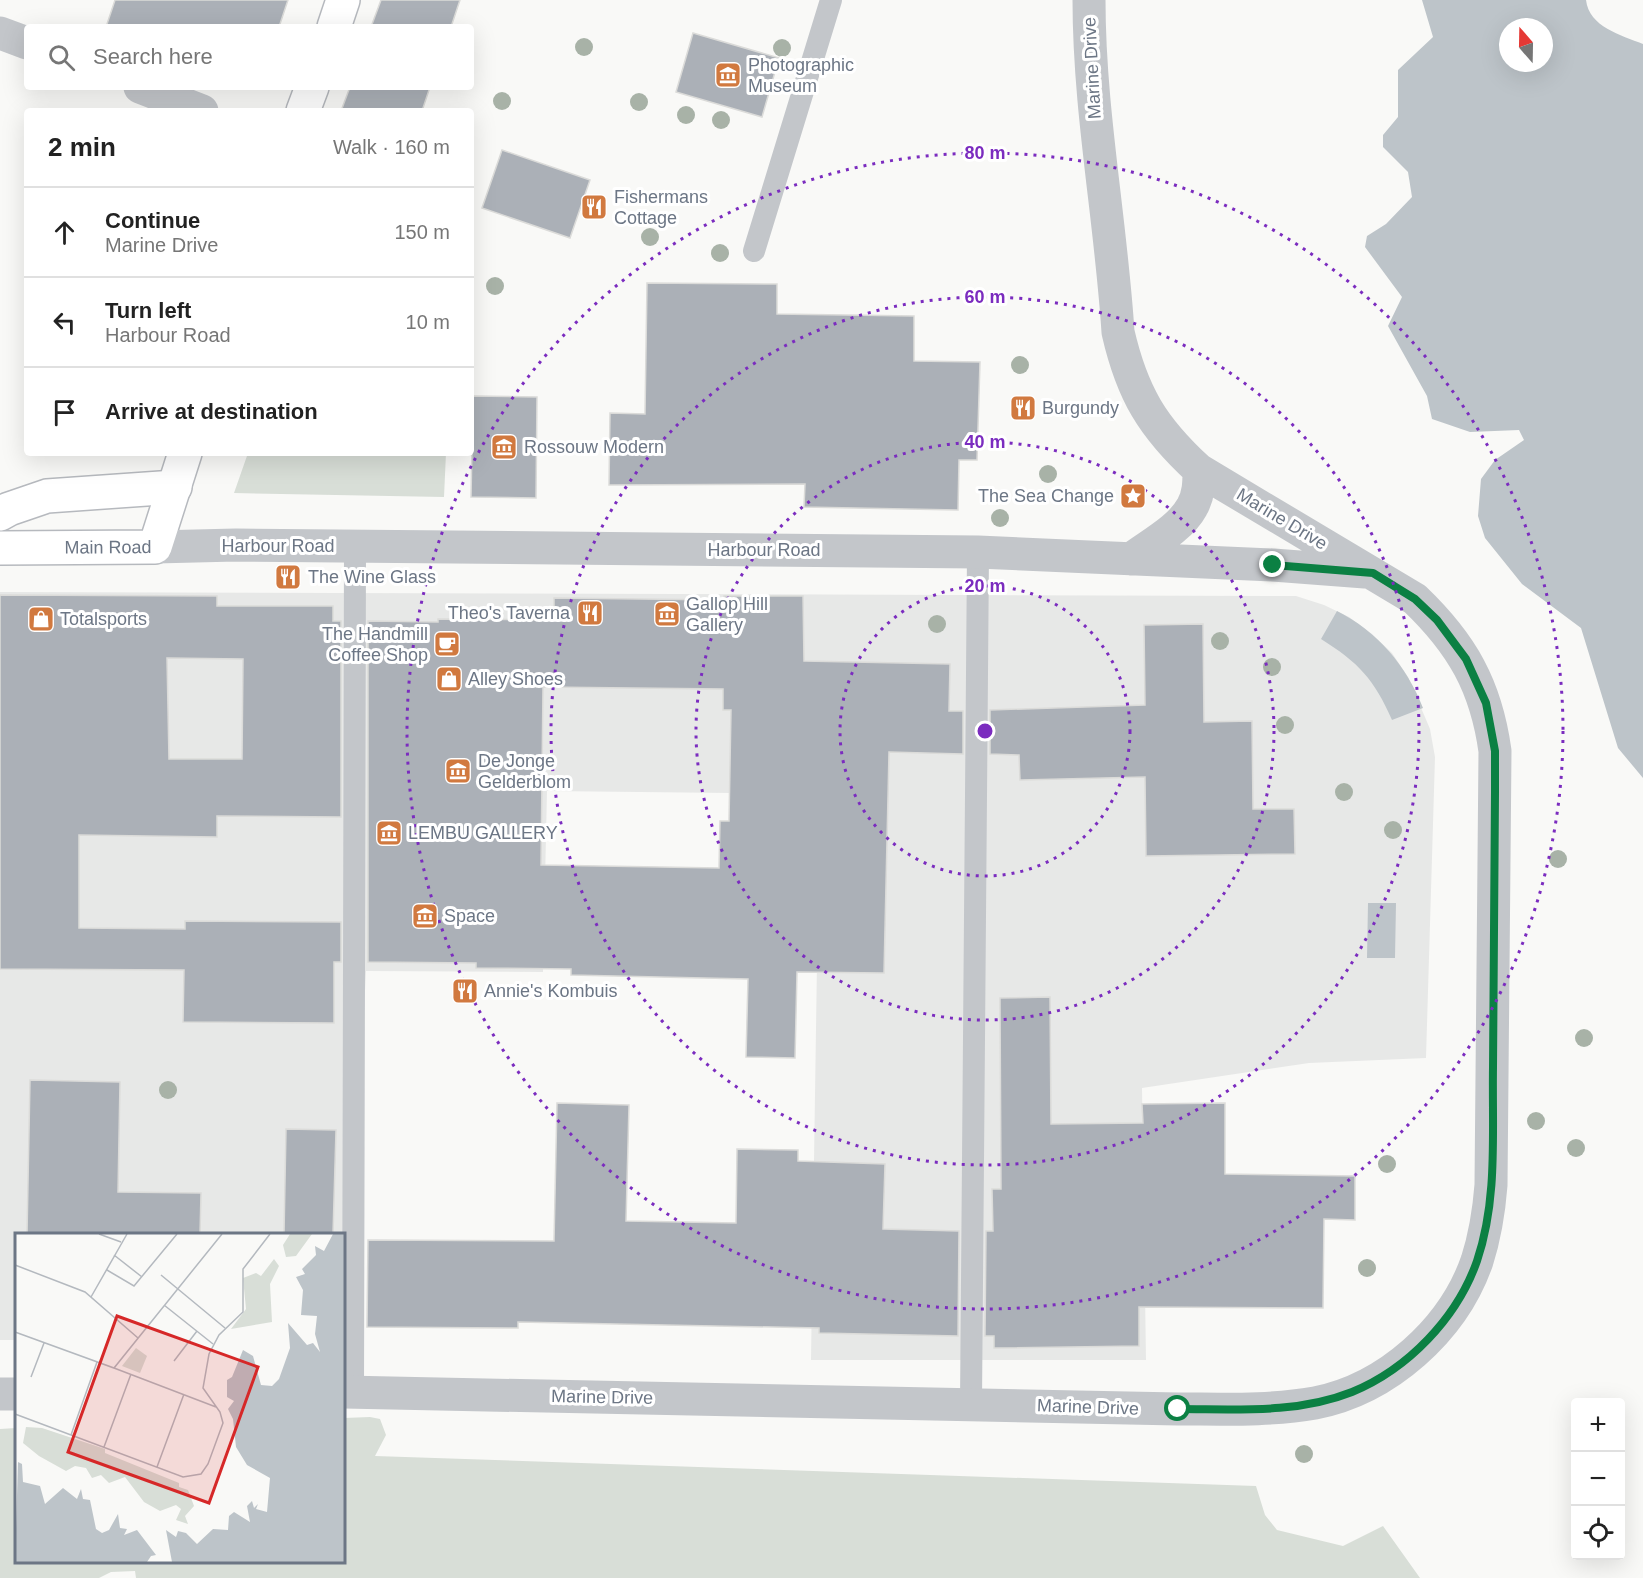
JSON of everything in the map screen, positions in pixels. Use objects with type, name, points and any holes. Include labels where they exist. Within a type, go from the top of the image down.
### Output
[{"type":"main road","points":[[335,24],[343,0]]},
{"type":"main road","points":[[304,108],[311,90]]},
{"type":"main road","name":"Main Road","points":[[0,548],[155,547],[184,456]]},
{"type":"main road","points":[[0,514],[9,508],[47,496],[175,487]]},
{"type":"street","name":"Marine Drive","points":[[348,1392],[1189,1409],[1281,1408],[1318,1402],[1353,1392],[1377,1379],[1414,1352],[1440,1326],[1465,1287],[1476,1262],[1487,1224],[1491,1185],[1495,751],[1486,703],[1466,659],[1453,639],[1415,599],[1199,470],[1173,446],[1152,420],[1136,390],[1125,362],[1118,332],[1094,107],[1089,44],[1089,0]]},
{"type":"street","points":[[0,33],[24,42]]},
{"type":"street","points":[[148,90],[194,108]]},
{"type":"street","points":[[1131,559],[1180,522],[1192,507],[1198,488],[1199,470]]},
{"type":"street","name":"Harbour Road","points":[[155,547],[355,546],[978,552],[1273,565],[1373,573]]},
{"type":"lane","points":[[754,251],[831,0]]},
{"type":"lane","points":[[348,1392],[355,546]]},
{"type":"lane","points":[[971,1403],[978,552]]},
{"type":"shaded area","points":[[1422,0],[1586,0],[1593,17],[1607,29],[1643,44],[1643,778],[1618,748],[1581,628],[1522,584],[1485,538],[1478,516],[1481,479],[1495,460],[1524,440],[1519,430],[1470,432],[1432,419],[1427,396],[1388,326],[1402,297],[1365,247],[1367,236],[1386,224],[1412,197],[1408,172],[1383,147],[1383,135],[1398,117],[1398,70],[1433,37]]},
{"type":"shaded area","points":[[247,456],[446,456],[444,497],[234,493]]},
{"type":"shaded area","points":[[0,592],[1296,596],[1324,605],[1349,617],[1392,653],[1408,677],[1430,729],[1435,757],[1426,1058],[1309,1063],[1142,1088],[1146,1360],[811,1360],[819,830],[731,793],[547,791],[543,972],[366,971],[348,1334],[345,1233],[15,1233],[15,1340],[0,1340]]},
{"type":"shaded area","points":[[1337,611],[1352,619],[1378,639],[1389,651],[1408,678],[1423,708],[1392,720],[1379,693],[1364,673],[1346,656],[1321,639]]},
{"type":"shaded area","points":[[1368,903],[1396,903],[1395,958],[1367,958]]},
{"type":"shaded area","points":[[345,1418],[380,1419],[386,1435],[375,1456],[1256,1486],[1265,1515],[1277,1530],[1343,1546],[1383,1526],[1420,1578],[136,1578],[135,1571],[111,1572],[99,1578],[0,1578],[0,1429],[15,1428],[15,1563],[345,1563]]},
{"type":"building","points":[[115,0],[288,0],[280,24],[107,24]]},
{"type":"building","points":[[381,0],[460,0],[452,24],[372,24]]},
{"type":"building","name":"Photographic Museum","points":[[693,33],[779,58],[762,117],[676,92]]},
{"type":"building","points":[[349,90],[429,90],[423,108],[342,108]]},
{"type":"building","points":[[502,150],[590,180],[570,238],[482,208]]},
{"type":"building","points":[[647,283],[777,284],[777,314],[914,316],[914,361],[980,362],[977,460],[959,460],[958,510],[804,507],[805,484],[609,485],[610,413],[645,414]]},
{"type":"building","name":"Rossouw Modern","points":[[474,396],[537,397],[536,498],[471,497]]},
{"type":"building","points":[[0,595],[217,596],[217,606],[333,606],[333,621],[341,621],[341,817],[217,816],[217,837],[79,835],[79,928],[185,929],[185,921],[341,922],[341,962],[334,962],[334,1023],[183,1022],[184,970],[0,969]],"holes":[[[167,658],[243,659],[242,759],[169,759]]]},
{"type":"building","points":[[724,596],[803,596],[804,661],[950,664],[949,711],[963,711],[963,754],[889,752],[884,973],[797,972],[795,1058],[746,1057],[748,979],[571,975],[571,969],[476,968],[476,963],[368,962],[368,621],[554,620],[554,598],[724,600]],"holes":[[[543,687],[723,689],[723,710],[731,710],[729,821],[720,821],[719,868],[541,865]]]},
{"type":"building","points":[[1203,624],[1204,722],[1252,721],[1253,809],[1294,809],[1295,854],[1146,856],[1145,777],[1020,780],[1019,755],[990,754],[990,710],[1145,705],[1144,625]]},
{"type":"building","points":[[1050,997],[1051,1124],[1143,1123],[1142,1104],[1225,1103],[1225,1174],[1355,1176],[1355,1220],[1324,1219],[1323,1308],[1139,1307],[1139,1346],[994,1348],[994,1336],[985,1336],[986,1231],[993,1231],[992,1189],[1001,1189],[1000,998]]},
{"type":"building","points":[[30,1080],[120,1082],[118,1192],[201,1193],[200,1233],[27,1233]]},
{"type":"building","points":[[557,1103],[629,1105],[626,1221],[736,1223],[737,1149],[798,1150],[798,1161],[885,1164],[883,1229],[959,1231],[958,1336],[819,1333],[819,1328],[518,1322],[518,1328],[367,1327],[368,1240],[554,1241]]},
{"type":"building","points":[[286,1129],[336,1130],[333,1233],[284,1233]]},
{"type":"place","name":"Photographic Museum","points":[[728,75]]},
{"type":"place","name":"Fishermans Cottage","points":[[594,207]]},
{"type":"place","name":"Burgundy","points":[[1023,408]]},
{"type":"place","name":"Rossouw Modern","points":[[504,447]]},
{"type":"place","name":"The Sea Change","points":[[1133,496]]},
{"type":"place","name":"The Wine Glass","points":[[288,577]]},
{"type":"place","name":"Theo's Taverna","points":[[590,613]]},
{"type":"place","name":"Gallop Hill Gallery","points":[[667,614]]},
{"type":"place","name":"Totalsports","points":[[41,619]]},
{"type":"place","name":"The Handmill Coffee Shop","points":[[447,644]]},
{"type":"place","name":"Alley Shoes","points":[[449,679]]},
{"type":"place","name":"De Jonge Gelderblom","points":[[458,771]]},
{"type":"place","name":"LEMBU GALLERY","points":[[389,833]]},
{"type":"place","name":"Space","points":[[425,916]]},
{"type":"place","name":"Annie's Kombuis","points":[[465,991]]},
{"type":"route","points":[[1178,1409],[1281,1408],[1318,1402],[1353,1392],[1385,1374],[1434,1333],[1451,1311],[1476,1262],[1487,1224],[1492,1157],[1495,751],[1486,703],[1466,659],[1453,639],[1415,599],[1373,573],[1273,565]]}]
